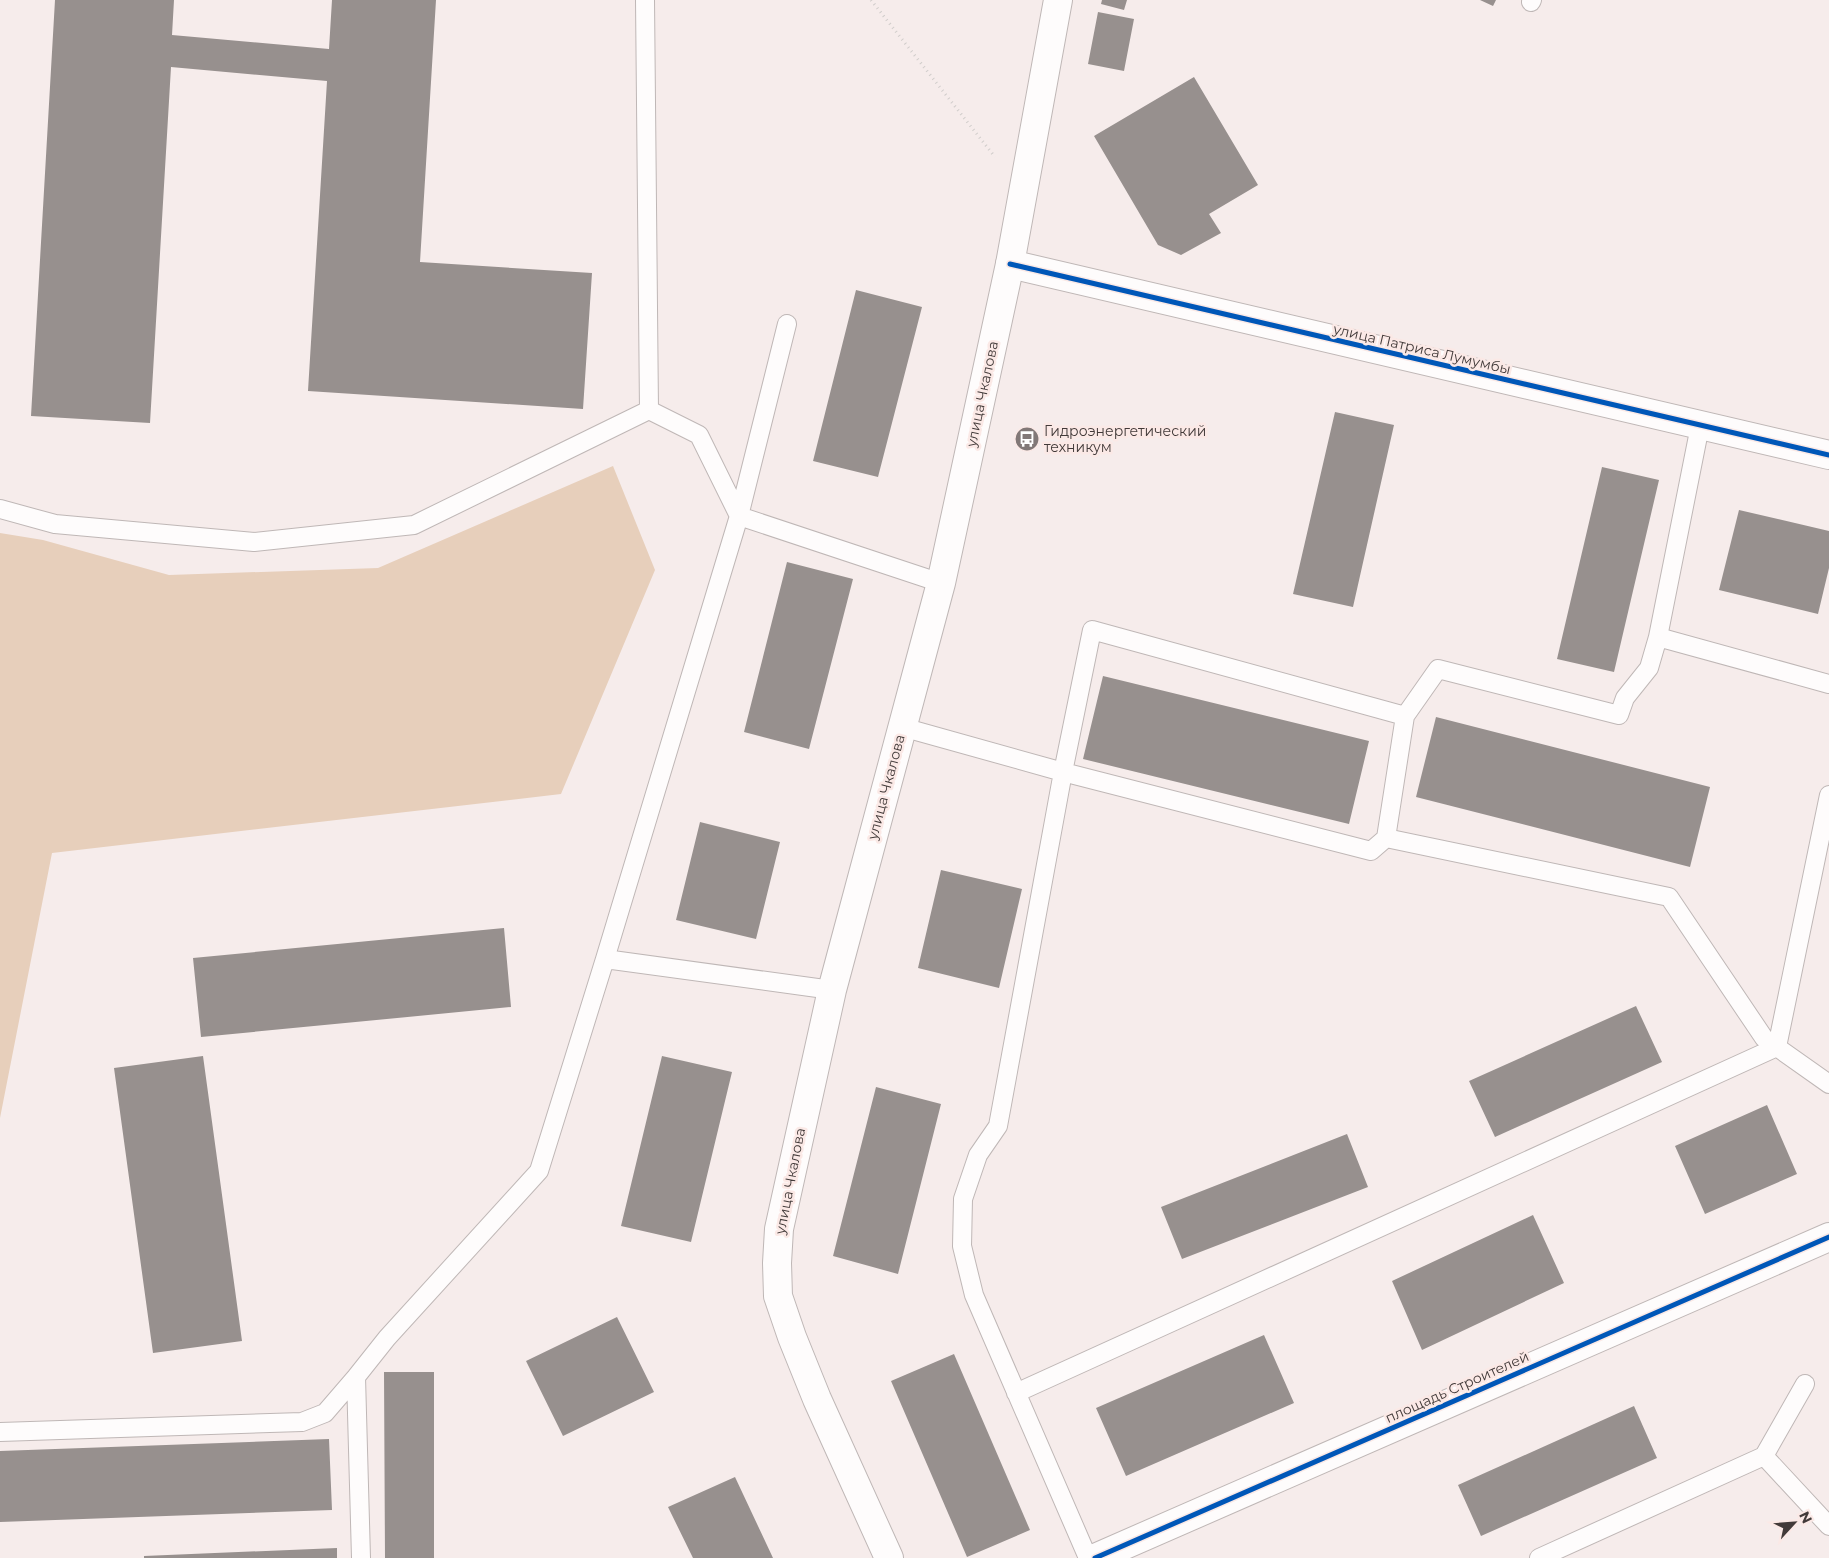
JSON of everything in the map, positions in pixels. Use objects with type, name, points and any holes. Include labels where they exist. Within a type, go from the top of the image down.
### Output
[{"type":"street","name":"улица Чкалова","points":[[889,1558],[817,1399],[778,1296],[779,1229],[832,990],[942,583],[1010,264],[1058,0]]},
{"type":"street","name":"улица Патриса Лумумбы","points":[[1010,264],[1829,455]]},
{"type":"street","name":"площадь Строителей","points":[[1095,1558],[1829,1237]]},
{"type":"lane","points":[[645,0],[649,410]]},
{"type":"lane","points":[[0,1432],[302,1422],[325,1412],[387,1338],[539,1171],[739,516],[786,324]]},
{"type":"lane","points":[[0,509],[55,524],[254,542],[414,525],[649,410]]},
{"type":"lane","points":[[649,410],[699,435],[739,516],[942,583]]},
{"type":"lane","points":[[902,727],[1063,772],[1371,851],[1386,838],[1405,716],[1438,670],[1619,715],[1626,698],[1650,668],[1658,637],[1700,426]]},
{"type":"lane","points":[[1088,1558],[974,1295],[962,1246],[963,1199],[978,1155],[998,1126],[1063,772],[1092,630],[1405,716]]},
{"type":"lane","points":[[1658,637],[1829,684]]},
{"type":"lane","points":[[1777,1047],[1829,795]]},
{"type":"lane","points":[[1386,838],[1670,897],[1764,1038],[1829,1084]]},
{"type":"lane","points":[[605,959],[832,990]]},
{"type":"lane","points":[[1016,1393],[1777,1047]]},
{"type":"lane","points":[[356,1377],[361,1558]]},
{"type":"lane","points":[[1539,1558],[1764,1456],[1806,1384]]},
{"type":"lane","points":[[1764,1456],[1829,1526]]},
{"type":"path","points":[[871,0],[994,156],[1028,171]]},
{"type":"shaded area","points":[[613,466],[655,570],[561,794],[52,853],[0,1118],[0,533],[43,540],[169,575],[378,568]]},
{"type":"building","points":[[55,0],[174,0],[172,35],[329,49],[332,0],[436,0],[420,262],[592,273],[583,409],[308,391],[327,81],[171,67],[150,423],[31,416]]},
{"type":"building","points":[[1102,0],[1127,0],[1124,10],[1101,4]]},
{"type":"building","points":[[1480,0],[1496,0],[1493,6]]},
{"type":"building","points":[[1098,12],[1134,19],[1124,71],[1088,64]]},
{"type":"building","points":[[1194,77],[1258,185],[1209,214],[1221,233],[1181,255],[1158,245],[1094,136]]},
{"type":"building","points":[[856,290],[922,307],[878,477],[813,461]]},
{"type":"building","points":[[1335,412],[1394,425],[1353,607],[1293,594]]},
{"type":"building","points":[[1602,467],[1659,480],[1614,672],[1557,659]]},
{"type":"building","points":[[1739,510],[1829,531],[1829,568],[1818,614],[1719,590]]},
{"type":"building","points":[[787,562],[853,579],[809,749],[744,732]]},
{"type":"building","points":[[1103,676],[1369,741],[1349,824],[1083,759]]},
{"type":"building","points":[[1436,717],[1710,787],[1690,867],[1416,797]]},
{"type":"building","points":[[700,822],[780,842],[756,939],[676,920]]},
{"type":"building","points":[[941,870],[1022,889],[999,988],[918,968]]},
{"type":"building","points":[[504,928],[511,1007],[201,1037],[193,958]]},
{"type":"building","points":[[1636,1006],[1662,1062],[1495,1137],[1469,1081]]},
{"type":"building","points":[[203,1056],[242,1341],[153,1353],[114,1068]]},
{"type":"building","points":[[662,1056],[732,1072],[691,1242],[621,1226]]},
{"type":"building","points":[[876,1087],[941,1104],[898,1274],[833,1256]]},
{"type":"building","points":[[1767,1105],[1797,1174],[1705,1214],[1675,1146]]},
{"type":"building","points":[[1347,1134],[1368,1187],[1182,1259],[1161,1207]]},
{"type":"building","points":[[1533,1215],[1564,1283],[1422,1350],[1392,1281]]},
{"type":"building","points":[[617,1317],[654,1392],[563,1436],[526,1361]]},
{"type":"building","points":[[1264,1335],[1294,1403],[1126,1476],[1096,1408]]},
{"type":"building","points":[[954,1354],[1030,1530],[967,1557],[891,1381]]},
{"type":"building","points":[[384,1372],[434,1372],[434,1558],[385,1558]]},
{"type":"building","points":[[1634,1406],[1657,1458],[1481,1536],[1458,1485]]},
{"type":"building","points":[[329,1439],[332,1510],[0,1522],[0,1451]]},
{"type":"building","points":[[735,1477],[773,1558],[693,1558],[668,1507]]},
{"type":"building","points":[[337,1548],[337,1558],[144,1558],[144,1556]]},
{"type":"cycle path","points":[[1010,264],[1829,455]]},
{"type":"cycle path","points":[[1095,1558],[1829,1237]]},
{"type":"place","name":"Гидроэнергетический техникум","points":[[1027,439]]}]
